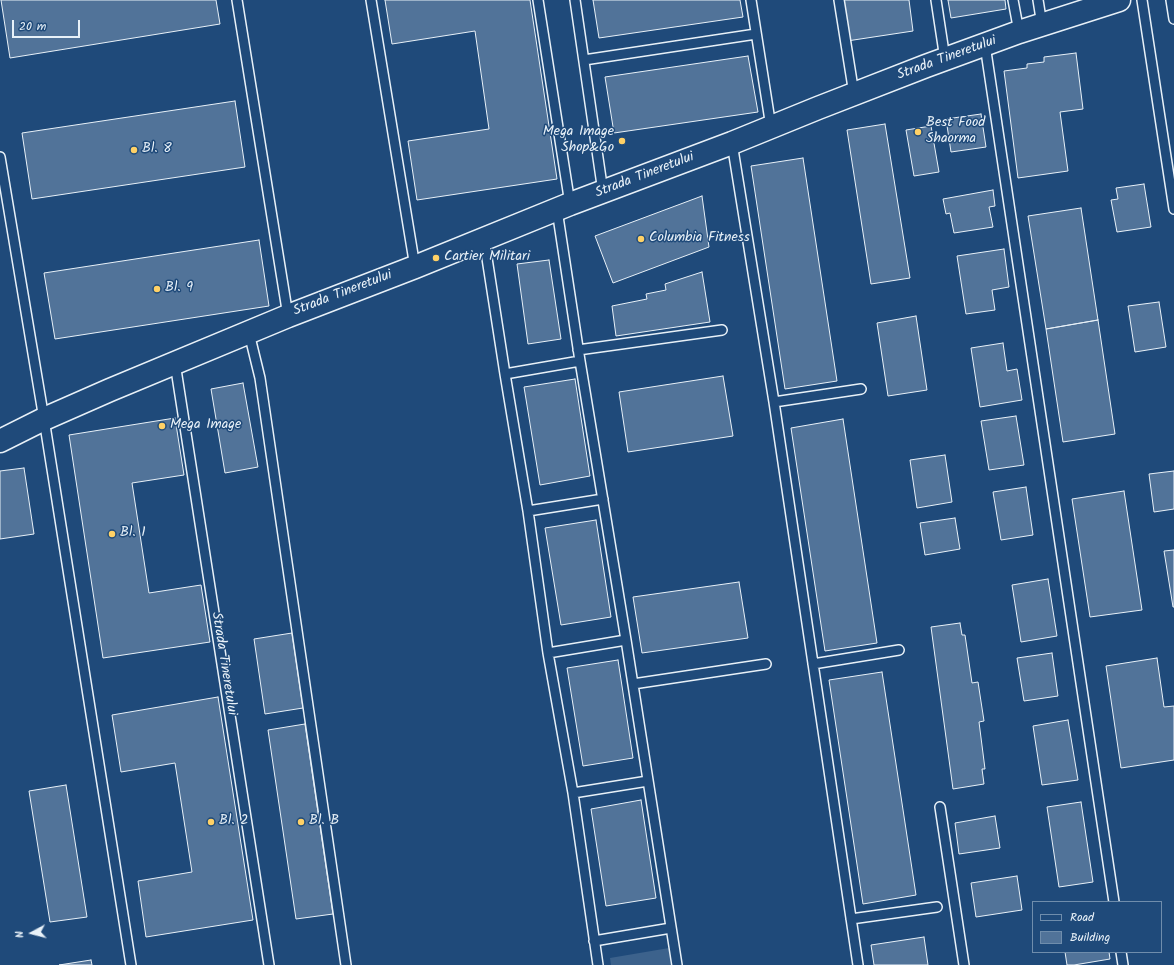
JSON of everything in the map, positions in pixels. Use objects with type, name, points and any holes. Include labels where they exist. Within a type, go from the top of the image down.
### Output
[{"type":"street","name":"Strada Tineretului","points":[[0,441],[44,419],[288,316],[415,267],[563,206],[732,143],[945,59],[1018,32],[1118,0]]},
{"type":"lane","points":[[237,0],[288,316]]},
{"type":"lane","points":[[371,0],[415,267]]},
{"type":"lane","points":[[538,0],[563,206],[578,350],[626,640],[676,965]]},
{"type":"lane","points":[[574,0],[584,60],[602,192]]},
{"type":"lane","points":[[751,0],[771,127]]},
{"type":"lane","points":[[839,0],[854,94]]},
{"type":"lane","points":[[936,0],[945,59]]},
{"type":"lane","points":[[1013,0],[1018,32]]},
{"type":"lane","points":[[1038,0],[1042,25]]},
{"type":"lane","points":[[1142,0],[1174,209]]},
{"type":"lane","points":[[1171,0],[1174,19]]},
{"type":"lane","points":[[584,60],[756,34]]},
{"type":"lane","points":[[985,45],[1114,901]]},
{"type":"lane","points":[[732,143],[774,402],[858,965]]},
{"type":"lane","points":[[0,157],[44,419],[131,965]]},
{"type":"lane","points":[[484,239],[528,511],[548,653],[572,793],[598,965]]},
{"type":"lane","points":[[578,350],[722,330]]},
{"type":"lane","points":[[249,333],[260,378],[346,965]]},
{"type":"lane","points":[[505,374],[580,361]]},
{"type":"lane","name":"Strada Tineretului","points":[[176,363],[270,965]]},
{"type":"lane","points":[[774,402],[861,389]]},
{"type":"lane","points":[[528,511],[603,499]]},
{"type":"lane","points":[[548,653],[626,640]]},
{"type":"lane","points":[[813,664],[899,650]]},
{"type":"lane","points":[[633,684],[766,664]]},
{"type":"lane","points":[[572,793],[648,781]]},
{"type":"lane","points":[[940,807],[964,965]]},
{"type":"lane","points":[[851,919],[937,906]]},
{"type":"lane","points":[[594,941],[670,928]]},
{"type":"lane","points":[[1121,953],[1123,965]]},
{"type":"shaded area","points":[[669,948],[671,965],[611,965],[610,958]]},
{"type":"building","points":[[1,0],[216,0],[220,24],[10,58]]},
{"type":"building","points":[[385,0],[530,0],[557,179],[417,200],[408,141],[489,129],[475,31],[392,44]]},
{"type":"building","points":[[593,0],[740,0],[743,17],[599,38]]},
{"type":"building","points":[[841,0],[909,0],[913,31],[847,41]]},
{"type":"building","points":[[948,0],[1005,0],[1006,9],[951,18]]},
{"type":"building","points":[[1076,53],[1083,109],[1060,112],[1068,171],[1018,178],[1004,71],[1027,68],[1027,64],[1044,62],[1044,57]]},
{"type":"building","points":[[748,56],[758,112],[614,133],[605,77]]},
{"type":"building","name":"Bl. 8","points":[[235,101],[245,167],[32,199],[22,133]]},
{"type":"building","points":[[981,114],[986,147],[951,152],[946,119]]},
{"type":"building","points":[[885,124],[910,278],[871,284],[847,130]]},
{"type":"building","points":[[931,126],[939,172],[914,176],[906,130]]},
{"type":"building","points":[[803,158],[837,381],[785,389],[751,166]]},
{"type":"building","points":[[1144,184],[1151,227],[1117,232],[1111,200],[1118,199],[1116,188]]},
{"type":"building","points":[[993,190],[995,206],[989,207],[993,227],[954,233],[950,213],[946,214],[943,199]]},
{"type":"building","points":[[702,196],[709,247],[613,283],[595,236]]},
{"type":"building","points":[[1081,208],[1098,320],[1046,329],[1028,216]]},
{"type":"building","name":"Bl. 9","points":[[259,240],[269,306],[55,339],[44,273]]},
{"type":"building","points":[[1004,249],[1009,287],[992,290],[995,310],[966,314],[957,256]]},
{"type":"building","points":[[549,260],[561,339],[528,344],[517,264]]},
{"type":"building","points":[[702,272],[710,322],[616,336],[612,306],[647,299],[646,294],[666,290],[665,284]]},
{"type":"building","points":[[1159,302],[1166,347],[1135,352],[1128,306]]},
{"type":"building","points":[[916,316],[927,390],[888,396],[877,323]]},
{"type":"building","points":[[1098,320],[1115,434],[1063,442],[1046,329]]},
{"type":"building","points":[[1003,343],[1007,371],[1017,369],[1022,400],[980,407],[971,348]]},
{"type":"building","points":[[723,376],[733,436],[628,452],[619,392]]},
{"type":"building","points":[[575,379],[590,476],[540,485],[524,387]]},
{"type":"building","points":[[243,383],[258,467],[225,473],[211,389]]},
{"type":"building","points":[[1016,416],[1024,465],[989,470],[981,421]]},
{"type":"building","name":"Bl. 1","points":[[175,418],[184,475],[132,483],[149,593],[201,585],[210,642],[103,658],[69,435]]},
{"type":"building","points":[[843,419],[877,643],[825,651],[791,428]]},
{"type":"building","points":[[945,455],[952,502],[917,508],[910,460]]},
{"type":"building","points":[[24,468],[34,534],[0,539],[0,471]]},
{"type":"building","points":[[1174,471],[1174,509],[1154,512],[1149,474]]},
{"type":"building","points":[[1026,487],[1033,535],[1001,540],[993,492]]},
{"type":"building","points":[[1124,491],[1142,610],[1090,617],[1072,499]]},
{"type":"building","points":[[955,518],[960,549],[925,555],[920,523]]},
{"type":"building","points":[[596,520],[611,617],[561,625],[545,528]]},
{"type":"building","points":[[1174,550],[1174,607],[1173,607],[1164,551]]},
{"type":"building","points":[[1048,579],[1057,636],[1021,642],[1012,585]]},
{"type":"building","points":[[739,582],[748,638],[642,653],[633,597]]},
{"type":"building","points":[[960,623],[962,635],[965,635],[972,683],[978,682],[984,721],[979,722],[985,769],[982,769],[984,784],[953,789],[931,627]]},
{"type":"building","points":[[292,633],[303,708],[265,714],[254,639]]},
{"type":"building","points":[[1052,653],[1058,696],[1024,701],[1017,658]]},
{"type":"building","points":[[1157,658],[1164,707],[1174,706],[1174,760],[1121,768],[1106,666]]},
{"type":"building","points":[[618,660],[633,758],[583,766],[567,668]]},
{"type":"building","points":[[882,672],[916,895],[863,904],[829,680]]},
{"type":"building","name":"Bl. 2","points":[[218,697],[253,920],[146,937],[138,881],[192,872],[175,763],[121,772],[112,715]]},
{"type":"building","points":[[1068,720],[1078,780],[1042,785],[1033,726]]},
{"type":"building","name":"Bl. B","points":[[305,724],[333,914],[296,919],[268,730]]},
{"type":"building","points":[[66,785],[87,917],[50,922],[29,791]]},
{"type":"building","points":[[641,800],[656,898],[606,906],[591,809]]},
{"type":"building","points":[[1081,802],[1093,882],[1059,887],[1047,807]]},
{"type":"building","points":[[995,816],[1000,848],[959,854],[955,823]]},
{"type":"building","points":[[1017,876],[1022,910],[976,917],[971,883]]},
{"type":"building","points":[[924,937],[928,965],[874,965],[871,945]]},
{"type":"building","points":[[1065,953],[1109,953],[1110,959],[1067,965]]},
{"type":"building","points":[[91,960],[92,965],[59,965]]},
{"type":"place","name":"Best Food Shaorma","points":[[918,132]]},
{"type":"place","name":"Mega Image Shop&Go","points":[[622,141]]},
{"type":"place","name":"Bl. 8","points":[[134,150]]},
{"type":"place","name":"Columbia Fitness","points":[[641,239]]},
{"type":"place","name":"Cartier Militari","points":[[436,258]]},
{"type":"place","name":"Bl. 9","points":[[157,289]]},
{"type":"place","name":"Mega Image","points":[[162,426]]},
{"type":"place","name":"Bl. 1","points":[[112,534]]},
{"type":"place","name":"Bl. 2","points":[[211,822]]},
{"type":"place","name":"Bl. B","points":[[301,822]]}]
